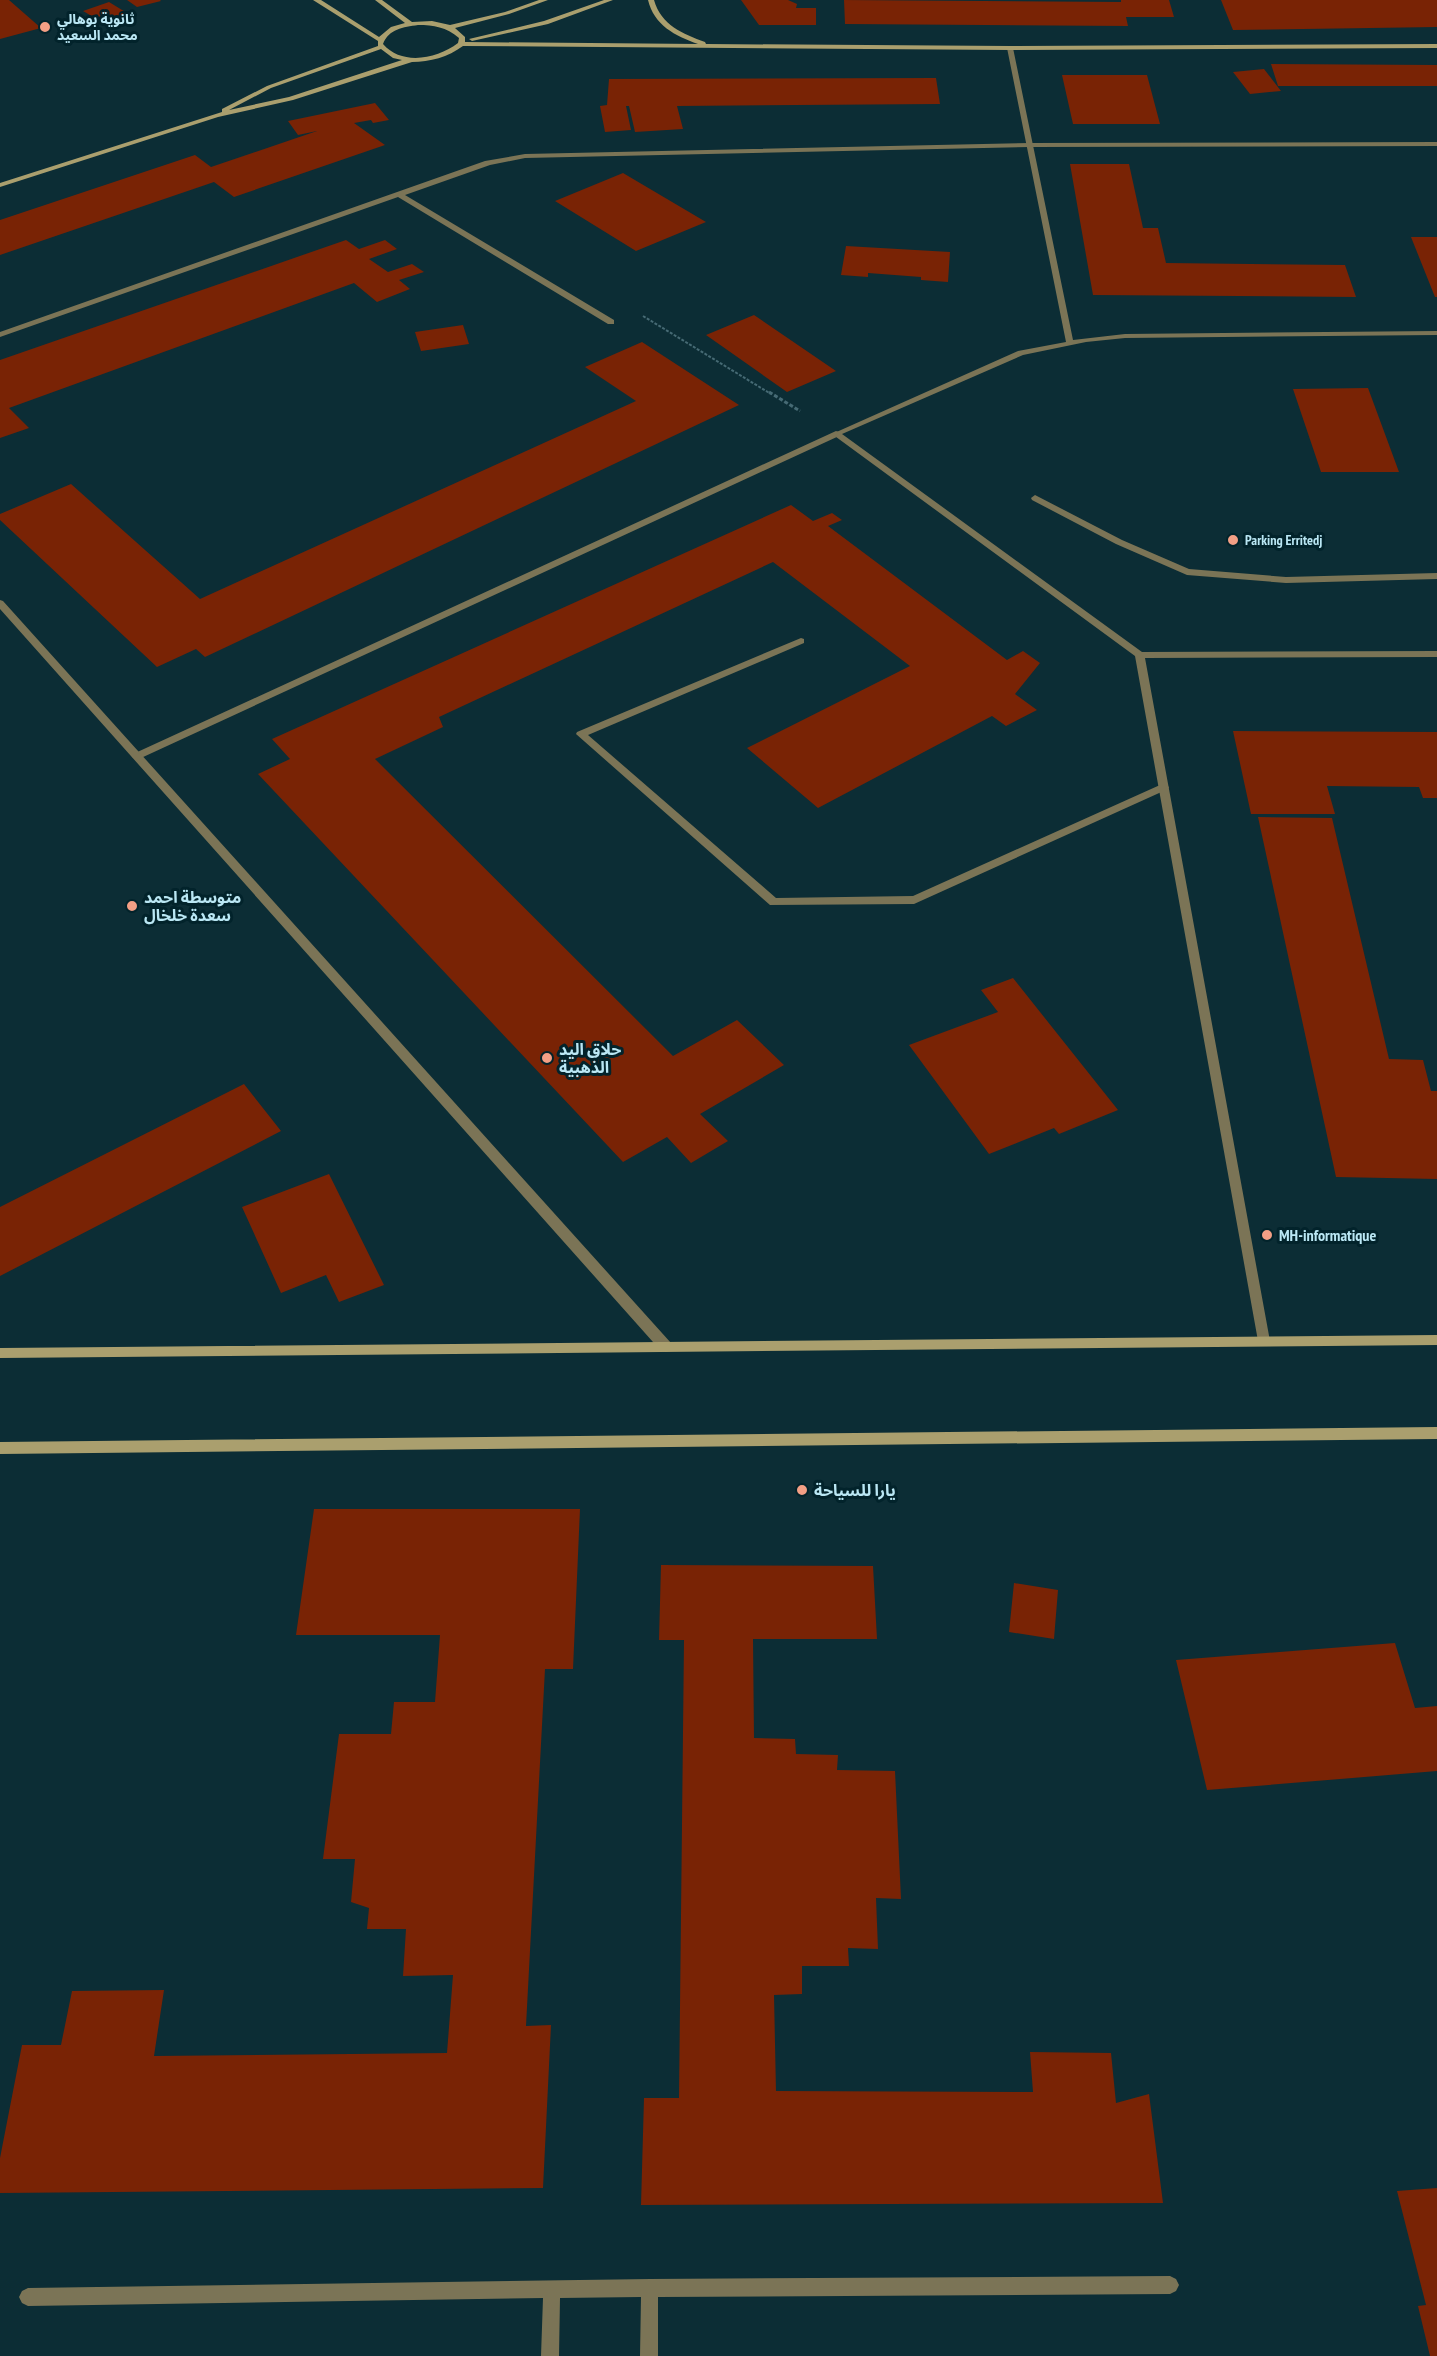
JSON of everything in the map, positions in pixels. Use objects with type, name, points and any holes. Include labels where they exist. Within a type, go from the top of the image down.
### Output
[{"type":"main road","points":[[316,0],[381,44],[393,55],[412,59]]},
{"type":"main road","points":[[378,0],[411,24]]},
{"type":"main road","points":[[450,27],[507,13],[545,0]]},
{"type":"main road","points":[[0,185],[216,115],[284,101],[412,59],[443,55],[461,42],[546,23],[610,0]]},
{"type":"main road","points":[[651,0],[655,13],[664,23],[677,32],[713,47]]},
{"type":"main road","points":[[216,115],[263,89],[381,44],[387,32],[411,24],[432,23],[450,27],[459,33],[461,42]]},
{"type":"main road","points":[[461,42],[713,47],[1437,46]]},
{"type":"main road","points":[[0,1353],[1437,1340]]},
{"type":"main road","points":[[0,1448],[1437,1433]]},
{"type":"street","points":[[1010,48],[1071,343]]},
{"type":"street","points":[[0,335],[488,163],[525,156],[1030,145],[1437,144]]},
{"type":"street","points":[[398,194],[611,322]]},
{"type":"street","points":[[137,756],[836,434],[1021,353],[1071,343],[1125,336],[1437,333]]},
{"type":"street","points":[[836,434],[1140,655],[1437,654]]},
{"type":"street","points":[[1035,498],[1119,542],[1187,572],[1286,580],[1437,576]]},
{"type":"street","points":[[0,603],[666,1347]]},
{"type":"street","points":[[801,641],[581,734],[774,902],[914,900],[1164,787]]},
{"type":"street","points":[[1140,655],[1264,1341]]},
{"type":"street","points":[[28,2297],[650,2288],[1170,2285]]},
{"type":"street","points":[[650,2288],[650,2356]]},
{"type":"street","points":[[550,2356],[552,2291]]},
{"type":"path","points":[[611,322],[645,315],[836,434]]},
{"type":"building","points":[[0,0],[9,0],[41,28],[0,39]]},
{"type":"building","points":[[127,0],[160,0],[161,1],[137,7]]},
{"type":"building","points":[[741,0],[788,0],[797,4],[796,8],[816,8],[816,25],[759,25]]},
{"type":"building","points":[[844,0],[1121,2],[1121,0],[1169,0],[1174,17],[1126,17],[1128,26],[845,24]]},
{"type":"building","points":[[1221,0],[1437,0],[1437,27],[1233,30]]},
{"type":"building","points":[[109,2],[127,13],[102,22],[83,11]]},
{"type":"building","points":[[1271,64],[1437,65],[1437,86],[1278,86]]},
{"type":"building","points":[[1264,69],[1281,91],[1250,94],[1233,72]]},
{"type":"building","points":[[1062,75],[1147,75],[1160,124],[1073,124]]},
{"type":"building","points":[[936,78],[940,104],[677,106],[683,129],[635,132],[629,106],[626,106],[631,130],[605,132],[600,106],[607,105],[609,79]]},
{"type":"building","points":[[375,103],[389,120],[354,123],[385,145],[234,197],[214,182],[0,255],[0,220],[195,155],[211,167],[317,131],[298,135],[288,121]]},
{"type":"building","points":[[1070,164],[1129,164],[1143,228],[1158,228],[1166,263],[1345,265],[1356,297],[1093,295]]},
{"type":"building","points":[[623,173],[706,222],[636,251],[555,201]]},
{"type":"building","points":[[1411,237],[1437,237],[1437,297],[1435,297]]},
{"type":"building","points":[[346,240],[359,249],[385,240],[397,249],[369,259],[388,272],[412,264],[424,272],[399,280],[410,289],[377,302],[354,283],[9,408],[29,428],[0,438],[0,360]]},
{"type":"building","points":[[846,246],[950,252],[948,282],[921,280],[921,277],[868,273],[868,277],[841,275]]},
{"type":"building","points":[[754,315],[836,371],[787,392],[706,335]]},
{"type":"building","points":[[463,325],[469,344],[421,351],[415,332]]},
{"type":"building","points":[[642,342],[739,405],[205,657],[196,649],[157,667],[0,520],[0,514],[71,484],[200,599],[636,401],[585,367]]},
{"type":"building","points":[[1368,388],[1399,472],[1321,472],[1293,389]]},
{"type":"building","points":[[791,505],[813,521],[832,513],[842,520],[828,526],[1007,660],[1023,651],[1040,663],[1015,694],[1037,710],[1006,726],[992,716],[818,808],[747,748],[910,666],[773,562],[439,717],[443,727],[375,759],[673,1056],[737,1020],[784,1065],[700,1114],[728,1141],[691,1163],[667,1137],[623,1162],[258,774],[290,759],[272,739]]},
{"type":"building","points":[[1233,731],[1437,732],[1437,798],[1423,798],[1419,787],[1327,786],[1335,814],[1251,814]]},
{"type":"building","points":[[1258,817],[1332,818],[1389,1059],[1423,1060],[1431,1091],[1437,1091],[1437,1179],[1336,1177]]},
{"type":"building","points":[[1013,978],[1118,1110],[1059,1134],[1054,1128],[989,1154],[909,1045],[998,1012],[981,990]]},
{"type":"building","points":[[244,1084],[281,1131],[0,1276],[0,1207]]},
{"type":"building","points":[[329,1174],[384,1285],[339,1302],[326,1275],[281,1293],[242,1207]]},
{"type":"building","points":[[314,1509],[580,1509],[573,1669],[545,1669],[526,2026],[551,2025],[543,2188],[0,2193],[0,2158],[22,2045],[61,2045],[72,1991],[164,1990],[154,2056],[447,2053],[453,1975],[403,1976],[406,1929],[367,1929],[369,1908],[351,1902],[355,1859],[323,1859],[339,1734],[391,1734],[394,1702],[435,1702],[440,1635],[296,1635]]},
{"type":"building","points":[[661,1565],[873,1566],[877,1639],[753,1639],[754,1738],[795,1739],[796,1754],[838,1755],[837,1770],[895,1771],[901,1899],[876,1898],[878,1949],[848,1948],[849,1966],[802,1966],[802,1994],[774,1995],[776,2091],[1033,2092],[1030,2052],[1111,2053],[1116,2103],[1149,2094],[1163,2203],[641,2205],[644,2098],[679,2098],[684,1640],[659,1640]]},
{"type":"building","points":[[1014,1583],[1058,1590],[1054,1639],[1009,1632]]},
{"type":"building","points":[[1395,1643],[1415,1708],[1437,1706],[1437,1771],[1207,1790],[1176,1660]]},
{"type":"building","points":[[1437,2188],[1437,2356],[1430,2356],[1418,2306],[1426,2305],[1397,2191]]},
{"type":"place","name":"ثانوية بوهالي محمد السعيد","points":[[45,27]]},
{"type":"place","name":"Parking Erritedj","points":[[1233,540]]},
{"type":"place","name":"متوسطة احمد سعدة خلخال","points":[[132,906]]},
{"type":"place","name":"حلاق اليد الذهبية","points":[[547,1058]]},
{"type":"place","name":"MH-informatique","points":[[1267,1235]]},
{"type":"place","name":"يارا للسياحة","points":[[802,1490]]}]
